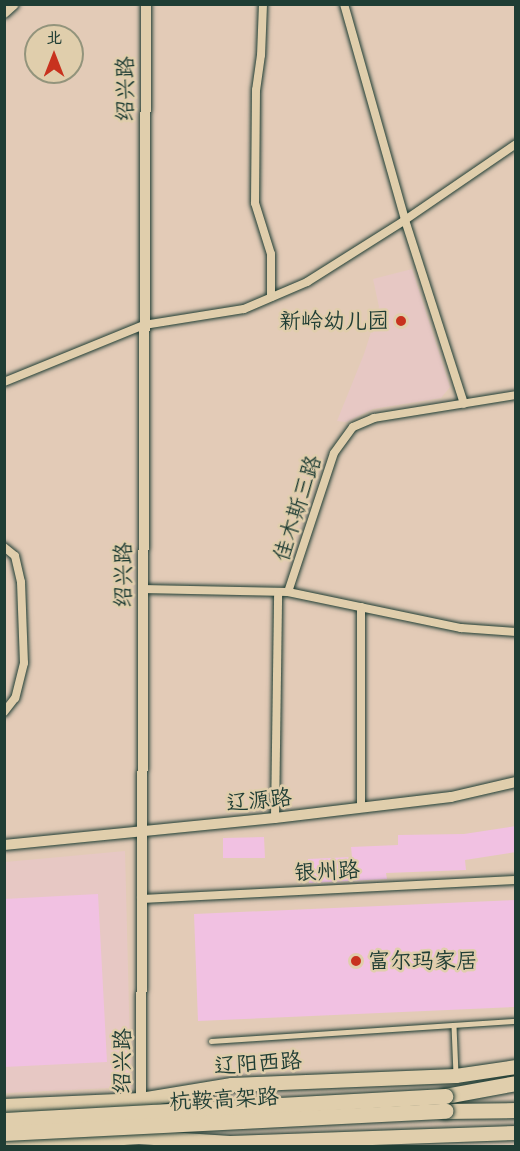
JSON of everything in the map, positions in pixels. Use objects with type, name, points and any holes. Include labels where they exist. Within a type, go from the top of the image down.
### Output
[{"type":"highway","points":[[445,1096],[516,1083]]},
{"type":"highway","points":[[445,1096],[516,1092]]},
{"type":"highway","name":"杭鞍高架路","points":[[4,1120],[445,1096]]},
{"type":"highway","name":"杭鞍高架路","points":[[4,1133],[446,1111],[516,1111]]},
{"type":"main road","name":"辽阳西路","points":[[4,1106],[141,1100],[232,1085],[456,1076],[516,1067]]},
{"type":"main road","points":[[4,1146],[139,1142],[489,1140],[516,1132]]},
{"type":"street","points":[[4,13],[14,4]]},
{"type":"street","name":"绍兴路","points":[[139,1142],[146,4]]},
{"type":"street","points":[[263,4],[261,55],[255,90],[255,203],[271,254],[271,297]]},
{"type":"street","points":[[344,4],[405,220],[464,404]]},
{"type":"street","points":[[4,382],[144,325],[244,309],[307,282],[405,220],[516,144]]},
{"type":"street","name":"佳木斯三路","points":[[288,592],[334,453],[353,427],[374,418],[516,395]]},
{"type":"street","points":[[4,547],[15,556],[21,582],[24,663],[15,698],[4,712]]},
{"type":"street","points":[[142,589],[288,592],[461,628],[516,632]]},
{"type":"street","points":[[275,818],[278,592]]},
{"type":"street","points":[[361,607],[362,807]]},
{"type":"street","name":"辽源路","points":[[4,845],[275,818],[451,797],[516,782]]},
{"type":"street","name":"银州路","points":[[141,899],[516,880]]},
{"type":"lane","points":[[211,1041],[516,1021]]},
{"type":"lane","points":[[454,1026],[456,1076]]},
{"type":"shaded area","points":[[412,269],[450,387],[441,398],[373,409],[346,422],[337,421],[364,354],[379,307],[373,279]]},
{"type":"shaded area","points":[[125,851],[131,1087],[5,1093],[5,862]]},
{"type":"building","points":[[516,826],[516,852],[465,860],[466,870],[386,873],[387,879],[309,883],[308,859],[352,857],[351,847],[398,845],[398,835],[464,834]]},
{"type":"building","points":[[264,837],[265,858],[223,858],[223,838]]},
{"type":"building","points":[[98,894],[107,1062],[4,1067],[4,899]]},
{"type":"building","name":"富尔玛家居","points":[[516,900],[516,1007],[198,1021],[194,914]]},
{"type":"place","name":"新岭幼儿园","points":[[401,321]]},
{"type":"place","name":"富尔玛家居","points":[[356,961]]}]
